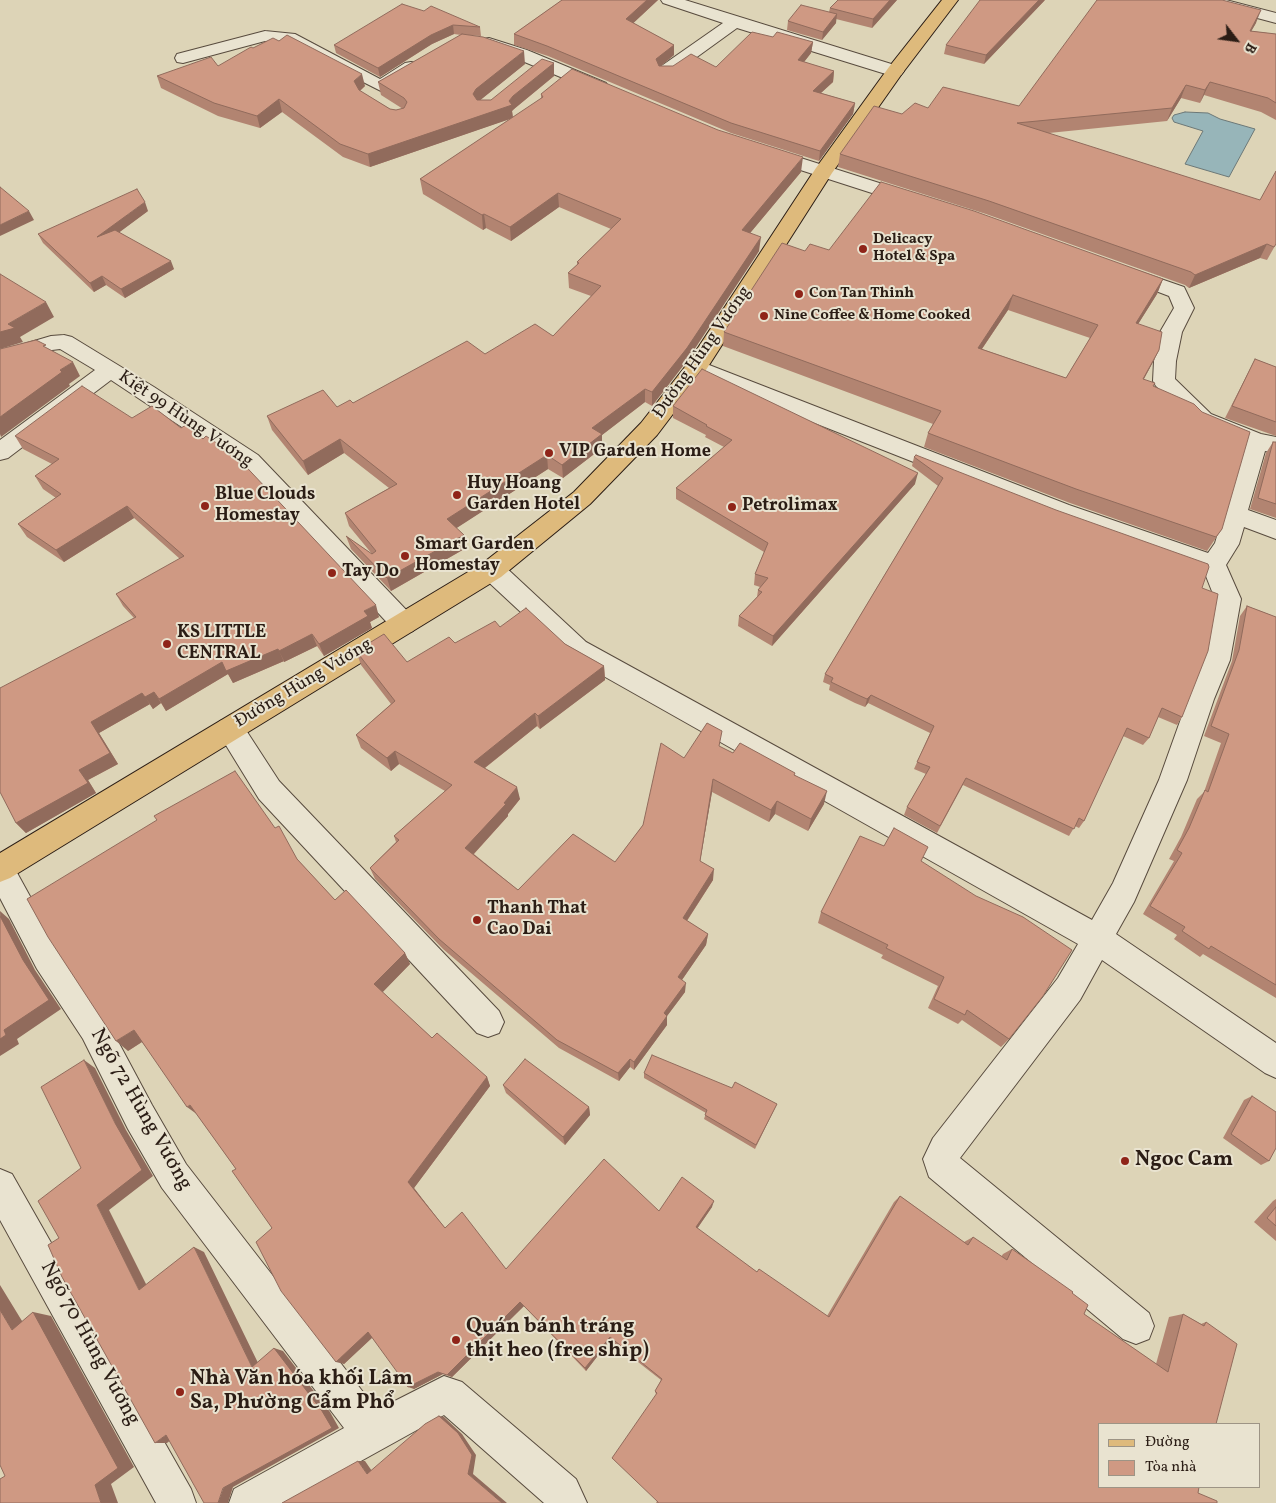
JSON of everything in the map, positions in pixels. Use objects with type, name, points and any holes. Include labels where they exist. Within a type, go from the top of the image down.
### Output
[{"type":"main road","name":"Đường Hùng Vương","points":[[0,869],[492,570],[582,498],[649,429],[696,368],[823,172],[895,71],[950,0]]},
{"type":"street","points":[[669,0],[895,71]]},
{"type":"street","points":[[1207,0],[1276,18]]},
{"type":"street","points":[[666,71],[735,22]]},
{"type":"street","points":[[183,58],[265,36],[289,38],[379,94],[422,60]]},
{"type":"street","points":[[470,41],[487,43],[616,93]]},
{"type":"street","points":[[527,73],[540,62]]},
{"type":"street","points":[[556,86],[570,74]]},
{"type":"street","points":[[751,148],[923,203]]},
{"type":"street","points":[[1104,266],[1177,292],[1184,308],[1171,332],[1164,381],[1203,419],[1266,443],[1236,515],[1227,544],[1214,565]]},
{"type":"street","name":"Kiệt 99 Hùng Vương","points":[[0,358],[51,343],[64,342],[250,461],[404,624]]},
{"type":"street","points":[[696,368],[961,470],[1060,511],[1214,565],[1228,599],[1217,660],[1201,698],[1173,780],[1124,892],[1069,989],[940,1159],[941,1165],[1136,1326]]},
{"type":"street","points":[[0,452],[110,370]]},
{"type":"street","points":[[1236,515],[1276,530]]},
{"type":"street","points":[[492,570],[577,649],[1098,939],[1276,1062]]},
{"type":"street","points":[[230,729],[269,790],[488,1022]]},
{"type":"street","name":"Ngõ 72 Hùng Vương","points":[[0,869],[48,959],[94,1028],[140,1117],[174,1176],[372,1434]]},
{"type":"street","name":"Ngõ 70 Hùng Vương","points":[[0,1186],[177,1503]]},
{"type":"street","points":[[248,1503],[444,1395],[449,1395],[562,1493],[568,1503]]},
{"type":"water","points":[[1185,112],[1208,113],[1220,119],[1255,129],[1229,177],[1185,164],[1203,131],[1174,122],[1172,118],[1174,115]]},
{"type":"building","points":[[562,0],[647,0],[626,19],[674,45],[656,59],[659,66],[673,66],[691,54],[716,67],[752,32],[773,37],[777,32],[813,42],[798,60],[834,71],[813,91],[855,103],[820,151],[731,123],[514,34]]},
{"type":"building","points":[[838,0],[890,0],[873,19],[830,8]]},
{"type":"building","points":[[980,0],[1039,0],[986,55],[946,45]]},
{"type":"building","points":[[1097,0],[1222,0],[1261,10],[1250,31],[1276,34],[1276,103],[1268,98],[1210,82],[1205,90],[1186,85],[1172,108],[1017,123],[1260,200],[1276,171],[1276,244],[1274,247],[1267,244],[1195,275],[989,201],[840,154],[874,106],[902,114],[915,103],[928,108],[943,87],[1019,106]]},
{"type":"building","points":[[402,4],[424,11],[431,6],[480,27],[453,25],[431,35],[378,68],[334,45]]},
{"type":"building","points":[[801,5],[837,14],[823,32],[788,21]]},
{"type":"building","points":[[462,34],[483,37],[524,51],[476,89],[473,94],[477,100],[491,100],[542,59],[554,63],[513,96],[509,101],[512,105],[368,154],[340,144],[279,99],[257,116],[214,103],[157,76],[211,57],[218,66],[251,47],[253,48],[273,38],[279,41],[287,35],[362,74],[354,81],[359,90],[390,109],[396,110],[404,108],[407,102],[404,98],[378,82]]},
{"type":"building","points":[[572,69],[718,130],[803,157],[742,230],[761,237],[687,348],[652,392],[645,389],[592,428],[602,434],[562,465],[547,455],[447,519],[464,535],[387,578],[346,536],[372,554],[376,551],[345,513],[397,484],[340,439],[303,461],[267,416],[323,390],[337,407],[350,400],[353,403],[467,341],[485,354],[535,324],[553,336],[601,286],[568,273],[621,219],[558,193],[510,227],[484,214],[482,215],[420,179],[543,97],[541,94]]},
{"type":"building","points":[[881,182],[974,211],[1163,279],[1136,323],[1162,332],[1159,350],[1143,379],[1155,383],[1153,386],[1194,404],[1202,412],[1250,432],[1222,529],[1216,537],[1076,489],[928,433],[941,411],[724,332],[782,243],[805,251],[810,244],[829,250]],"holes":[[[1013,295],[1098,325],[1066,378],[978,348]]]},
{"type":"building","points":[[0,187],[29,211],[0,225]]},
{"type":"building","points":[[137,189],[145,202],[97,237],[115,230],[171,261],[121,289],[102,276],[90,283],[38,234]]},
{"type":"building","points":[[0,274],[46,302],[8,324],[15,328],[0,332]]},
{"type":"building","points":[[36,340],[46,345],[43,346],[73,362],[0,417],[0,349]]},
{"type":"building","points":[[1255,359],[1276,367],[1276,422],[1232,406]]},
{"type":"building","points":[[702,369],[918,473],[773,636],[739,616],[762,592],[758,590],[768,578],[755,574],[768,543],[676,488],[732,440],[673,406]]},
{"type":"building","points":[[82,386],[132,418],[152,406],[181,428],[186,425],[203,439],[206,436],[236,456],[376,605],[364,611],[368,616],[319,644],[312,634],[279,651],[278,649],[226,671],[222,662],[159,699],[154,692],[145,697],[142,693],[91,722],[110,753],[79,770],[88,783],[16,823],[0,792],[0,688],[136,617],[116,594],[184,556],[127,506],[56,550],[18,524],[61,494],[35,476],[59,459],[15,436]]},
{"type":"building","points":[[1273,442],[1276,442],[1276,504],[1258,498]]},
{"type":"building","points":[[916,455],[1056,510],[1208,564],[1209,567],[1202,588],[1218,594],[1208,651],[1182,717],[1162,708],[1149,738],[1127,728],[1084,821],[1079,818],[1074,829],[966,778],[940,826],[907,807],[930,767],[917,762],[934,726],[871,695],[867,699],[858,695],[831,682],[833,678],[825,674],[943,478],[914,457]]},
{"type":"building","points":[[1247,606],[1276,617],[1276,985],[1211,946],[1209,949],[1182,931],[1185,927],[1150,906],[1182,853],[1177,850],[1189,828],[1205,790],[1208,792],[1229,734],[1211,726],[1239,650]]},
{"type":"building","points":[[526,608],[565,644],[604,666],[538,716],[535,713],[474,762],[517,787],[504,803],[506,804],[465,848],[518,890],[573,834],[615,862],[643,825],[661,743],[684,758],[707,723],[722,731],[719,746],[733,753],[740,743],[795,773],[794,775],[827,791],[811,819],[777,801],[771,810],[713,779],[700,861],[714,869],[683,918],[708,934],[678,977],[686,983],[664,1013],[667,1016],[634,1062],[630,1059],[618,1073],[557,1040],[439,939],[370,868],[399,840],[394,836],[452,785],[395,751],[387,758],[356,735],[395,701],[356,651],[384,634],[407,662],[449,637],[455,643],[495,621],[500,627]]},
{"type":"building","points":[[235,771],[275,828],[279,826],[297,859],[335,900],[346,890],[405,953],[374,984],[432,1038],[437,1033],[487,1077],[408,1182],[445,1228],[462,1212],[506,1269],[604,1159],[659,1211],[682,1177],[714,1201],[696,1227],[757,1272],[759,1269],[829,1317],[900,1196],[968,1245],[973,1237],[1007,1260],[1012,1249],[1073,1292],[1088,1305],[1084,1314],[1168,1372],[1183,1314],[1204,1326],[1206,1322],[1237,1344],[1216,1423],[1098,1423],[1098,1488],[1199,1488],[1198,1493],[1217,1501],[1217,1503],[658,1503],[612,1458],[657,1393],[655,1391],[662,1379],[610,1337],[585,1368],[520,1302],[447,1375],[438,1372],[408,1387],[368,1332],[336,1362],[281,1291],[256,1242],[272,1228],[232,1171],[236,1169],[190,1105],[187,1107],[134,1030],[116,1041],[48,937],[27,899],[157,820],[154,816]]},
{"type":"building","points":[[894,828],[928,847],[921,861],[976,896],[1023,917],[1072,950],[1043,996],[1009,1039],[967,1010],[965,1015],[934,999],[944,977],[886,948],[888,945],[821,912],[860,836],[884,846]]},
{"type":"building","points":[[0,916],[23,960],[49,1000],[4,1030],[6,1035],[0,1039]]},
{"type":"building","points":[[652,1055],[732,1088],[735,1082],[777,1104],[756,1145],[705,1115],[707,1110],[644,1073]]},
{"type":"building","points":[[525,1059],[589,1107],[563,1137],[503,1085]]},
{"type":"building","points":[[84,1060],[115,1123],[142,1170],[97,1205],[139,1290],[194,1247],[252,1367],[274,1348],[322,1411],[332,1428],[223,1488],[218,1503],[204,1503],[166,1435],[155,1443],[62,1277],[48,1245],[59,1238],[38,1201],[81,1168],[41,1087]]},
{"type":"building","points":[[1252,1096],[1276,1112],[1276,1148],[1269,1161],[1231,1134]]},
{"type":"building","points":[[1276,1207],[1276,1226],[1267,1218]]},
{"type":"building","points":[[0,1310],[12,1330],[33,1312],[118,1468],[95,1485],[101,1503],[0,1503],[0,1479],[5,1476],[0,1465]]},
{"type":"building","points":[[439,1416],[458,1433],[472,1455],[468,1474],[502,1503],[282,1503],[358,1461],[367,1474],[425,1424]]},
{"type":"place","name":"Delicacy Hotel & Spa","points":[[863,249]]},
{"type":"place","name":"Con Tan Thinh","points":[[799,294]]},
{"type":"place","name":"Nine Coffee & Home Cooked","points":[[764,316]]},
{"type":"place","name":"VIP Garden Home","points":[[549,453]]},
{"type":"place","name":"Huy Hoang Garden Hotel","points":[[457,495]]},
{"type":"place","name":"Blue Clouds Homestay","points":[[205,506]]},
{"type":"place","name":"Petrolimax","points":[[732,507]]},
{"type":"place","name":"Smart Garden Homestay","points":[[405,556]]},
{"type":"place","name":"Tay Do","points":[[332,573]]},
{"type":"place","name":"KS LITTLE CENTRAL","points":[[167,644]]},
{"type":"place","name":"Thanh That Cao Dai","points":[[477,920]]},
{"type":"place","name":"Ngoc Cam","points":[[1125,1161]]},
{"type":"place","name":"Quán bánh tráng thịt heo (free ship)","points":[[456,1340]]},
{"type":"place","name":"Nhà Văn hóa khối Lâm Sa, Phường Cẩm Phổ","points":[[180,1392]]}]
